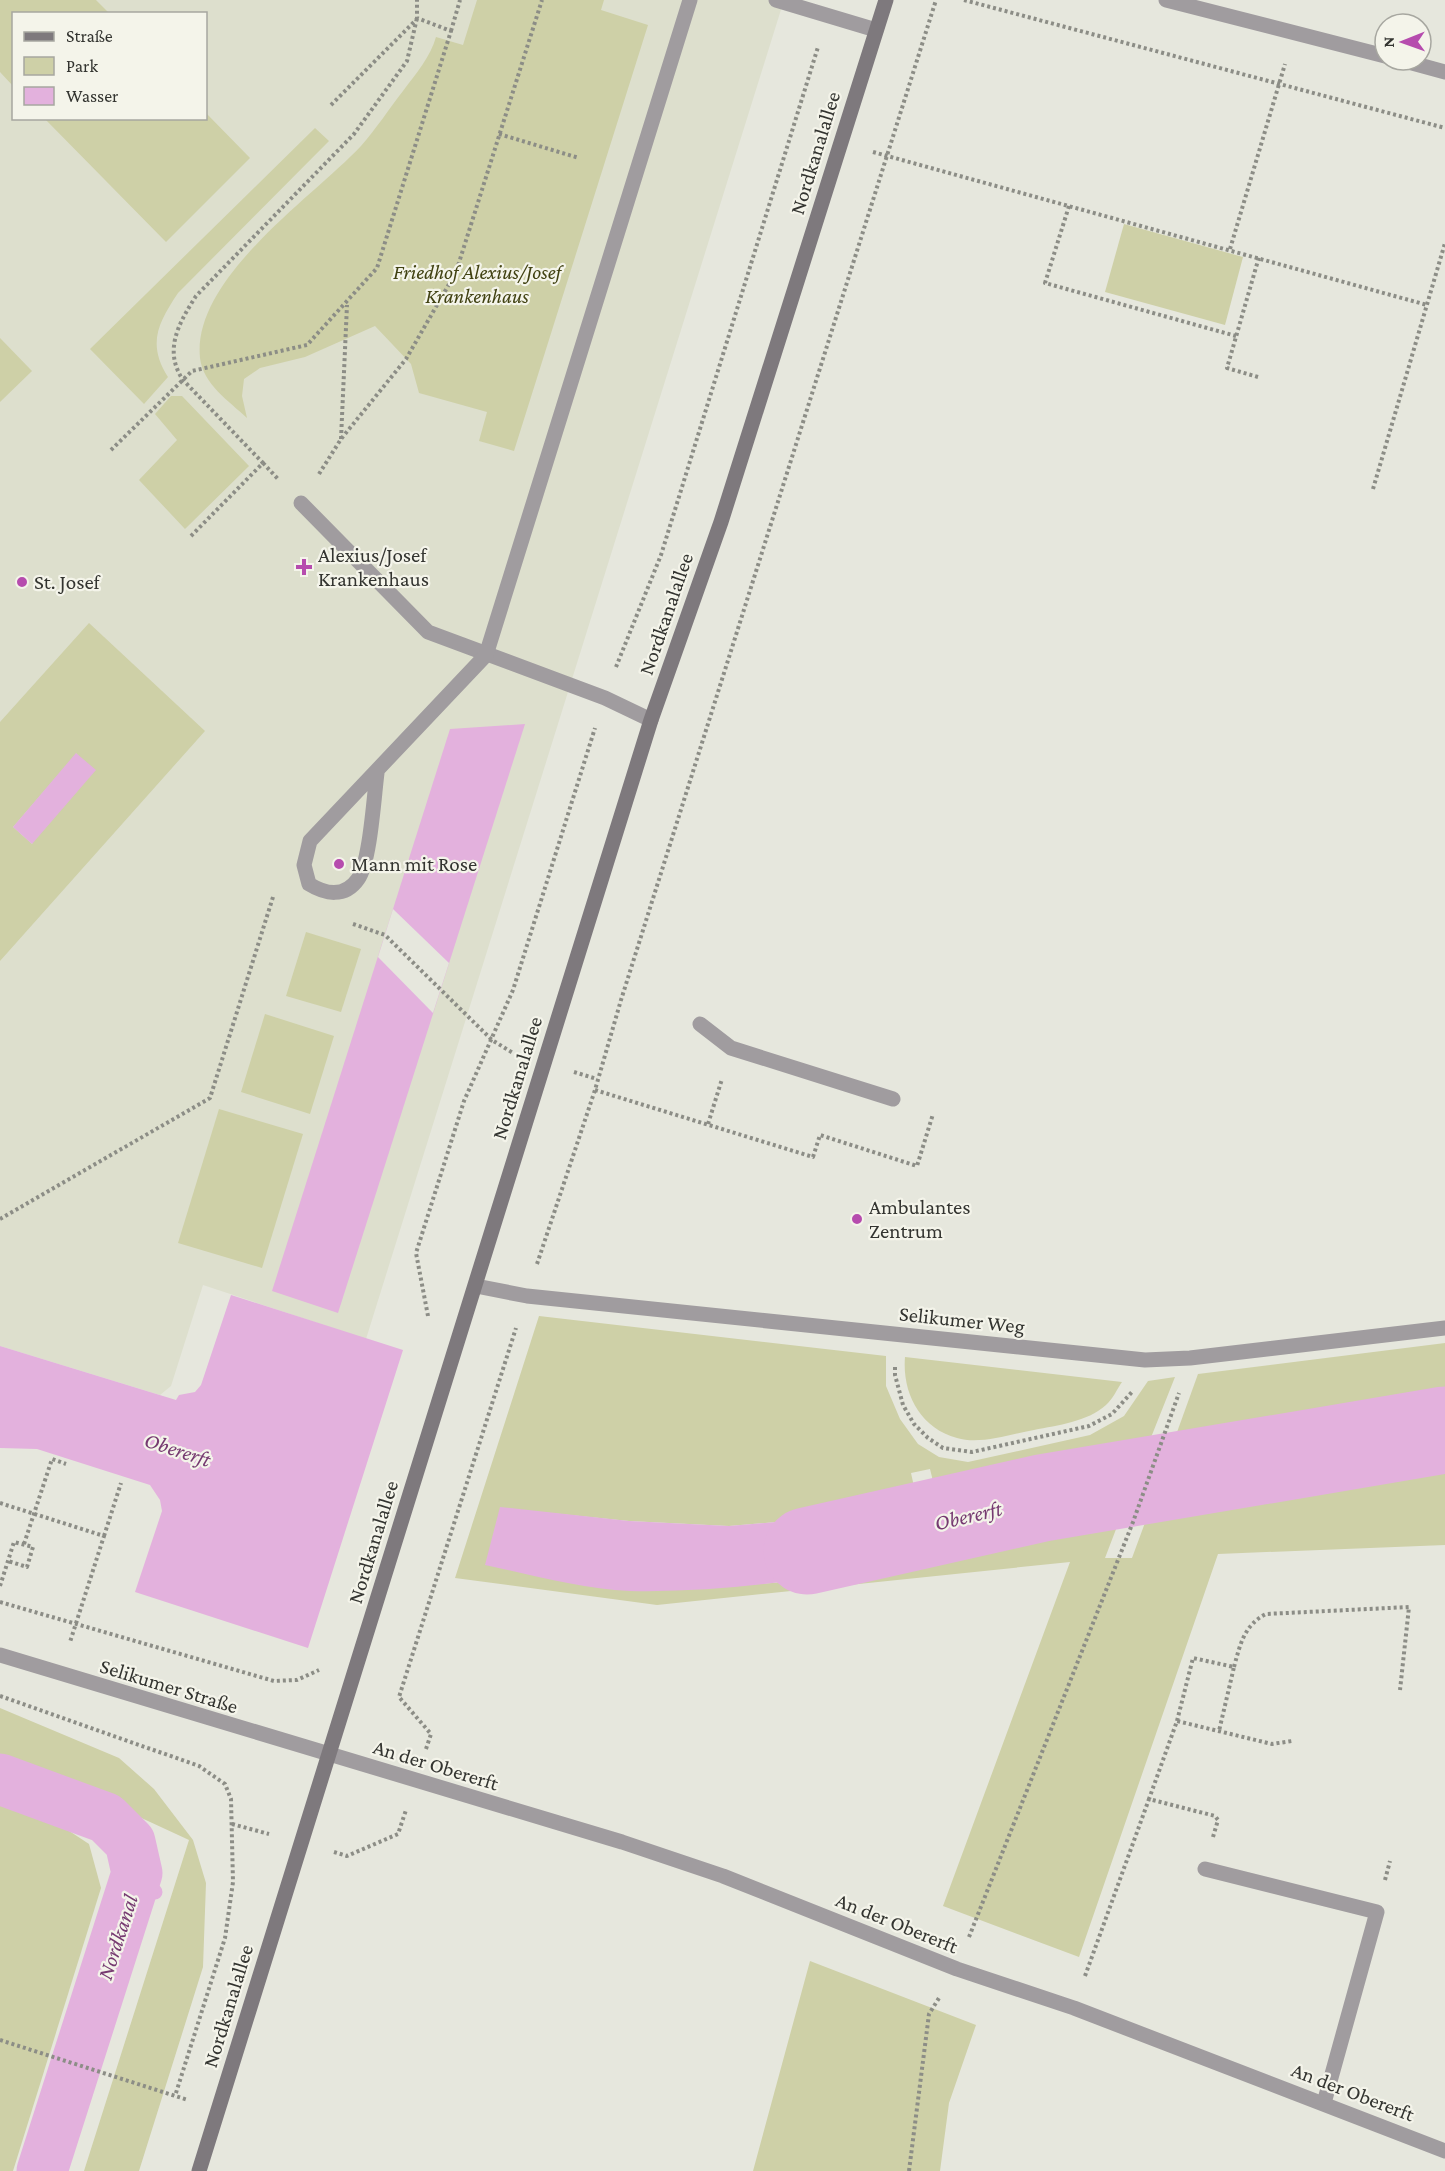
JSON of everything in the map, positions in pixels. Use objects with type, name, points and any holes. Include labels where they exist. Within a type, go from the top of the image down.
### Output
[{"type":"main road","name":"Nordkanalallee","points":[[199,2171],[327,1754],[476,1286],[651,720],[721,522],[886,0]]},
{"type":"street","points":[[377,773],[366,853],[358,879],[343,892],[323,893],[309,884],[304,864],[310,841],[377,773],[486,655],[690,0]]},
{"type":"street","points":[[776,0],[876,30]]},
{"type":"street","points":[[1166,0],[1373,53]]},
{"type":"street","points":[[301,503],[428,632],[605,698],[651,720]]},
{"type":"street","points":[[700,1024],[731,1048],[893,1099]]},
{"type":"street","name":"Selikumer Weg","points":[[476,1286],[527,1296],[1144,1360],[1190,1358],[1445,1328]]},
{"type":"street","name":"Selikumer Straße","points":[[0,1655],[327,1754]]},
{"type":"street","name":"An der Obererft","points":[[327,1754],[622,1842],[711,1873],[957,1969],[1074,2008],[1445,2151]]},
{"type":"street","points":[[1205,1869],[1377,1912],[1324,2103]]},
{"type":"path","points":[[191,536],[263,464],[183,380],[175,369],[172,345],[192,303],[354,134],[374,110],[407,61],[417,18],[417,0]]},
{"type":"path","points":[[111,450],[192,371],[307,345],[347,304],[377,268],[460,0]]},
{"type":"path","points":[[301,503],[341,439],[406,359],[456,272],[542,0]]},
{"type":"path","points":[[425,1751],[430,1734],[399,1697],[595,1090],[621,1000],[936,0]]},
{"type":"path","points":[[964,0],[1278,86],[1445,128]]},
{"type":"path","points":[[429,1314],[416,1253],[465,1101],[513,990],[605,698],[661,555],[828,16]]},
{"type":"path","points":[[417,18],[451,31]]},
{"type":"path","points":[[330,105],[417,18]]},
{"type":"path","points":[[1230,249],[1294,32]]},
{"type":"path","points":[[499,134],[579,158]]},
{"type":"path","points":[[840,144],[1230,249],[1427,305]]},
{"type":"path","points":[[1069,206],[1045,283],[1236,336]]},
{"type":"path","points":[[1373,489],[1445,243]]},
{"type":"path","points":[[1258,377],[1227,368],[1259,257]]},
{"type":"path","points":[[341,439],[347,304]]},
{"type":"path","points":[[0,1219],[210,1098],[273,897]]},
{"type":"path","points":[[385,935],[441,989]]},
{"type":"path","points":[[708,1124],[731,1048]]},
{"type":"path","points":[[595,1090],[813,1157],[820,1135],[917,1166],[933,1114]]},
{"type":"path","points":[[898,1334],[895,1375],[903,1405],[914,1424],[928,1438],[943,1448],[972,1452],[1089,1426],[1112,1414],[1131,1393],[1144,1360]]},
{"type":"path","points":[[909,2171],[929,2014],[957,1969],[1133,1522],[1190,1358]]},
{"type":"path","points":[[24,1545],[52,1459],[66,1464]]},
{"type":"path","points":[[60,1674],[121,1483]]},
{"type":"path","points":[[0,1503],[104,1536]]},
{"type":"path","points":[[0,1586],[14,1542],[33,1547],[27,1567],[8,1561]]},
{"type":"path","points":[[0,1602],[274,1681],[297,1680],[318,1671]]},
{"type":"path","points":[[1219,1731],[1241,1638],[1254,1620],[1266,1614],[1408,1607],[1400,1690]]},
{"type":"path","points":[[1074,2008],[1177,1721],[1193,1658],[1234,1667]]},
{"type":"path","points":[[0,1696],[199,1766],[225,1784],[231,1799],[233,1882],[225,1938],[175,2096],[0,2040]]},
{"type":"path","points":[[1177,1721],[1272,1744],[1292,1741]]},
{"type":"path","points":[[1149,1799],[1215,1816],[1218,1820],[1212,1840]]},
{"type":"path","points":[[232,1824],[347,1856],[398,1834],[406,1808]]},
{"type":"shaded area","name":"Alexius/Josef Krankenhaus","points":[[0,0],[784,0],[366,1339],[203,1285],[171,1386],[160,1395],[0,1346]]},
{"type":"green space","points":[[0,0],[96,0],[108,12],[12,12],[12,85],[0,72]]},
{"type":"green space","name":"Friedhof Alexius/Josef Krankenhaus","points":[[477,0],[604,0],[601,10],[648,25],[514,451],[479,441],[487,412],[419,393],[411,364],[375,326],[305,357],[260,368],[244,379],[242,396],[247,418],[211,384],[202,367],[200,358],[203,328],[215,298],[235,269],[259,241],[340,167],[367,139],[422,65],[436,37],[463,45]]},
{"type":"green space","points":[[207,114],[250,158],[166,242],[46,120],[207,120]]},
{"type":"green space","points":[[315,128],[329,141],[178,293],[171,304],[161,324],[157,344],[158,354],[168,377],[144,404],[90,349]]},
{"type":"green space","points":[[1124,224],[1243,257],[1225,325],[1105,292]]},
{"type":"green space","points":[[0,338],[32,371],[0,402]]},
{"type":"green space","points":[[171,396],[182,396],[249,466],[185,529],[139,480],[177,440],[155,414]]},
{"type":"green space","points":[[89,623],[205,731],[0,961],[0,722]],"holes":[[[77,753],[32,844],[13,827]]]},
{"type":"green space","points":[[306,932],[361,949],[341,1012],[286,996]]},
{"type":"green space","points":[[265,1014],[334,1036],[310,1114],[241,1092]]},
{"type":"green space","points":[[219,1109],[303,1134],[262,1268],[178,1243]]},
{"type":"green space","points":[[539,1316],[886,1356],[886,1386],[900,1419],[918,1444],[939,1457],[968,1462],[1090,1435],[1124,1416],[1148,1381],[1175,1377],[1148,1445],[937,1497],[930,1469],[911,1473],[917,1500],[856,1515],[729,1526],[629,1521],[500,1508],[696,1589],[784,1582],[868,1569],[930,1555],[933,1565],[952,1560],[950,1551],[1118,1524],[1105,1558],[1132,1558],[1146,1520],[1445,1470],[1445,1545],[1218,1554],[1079,1957],[943,1906],[1070,1562],[657,1605],[455,1578]]},
{"type":"green space","points":[[1445,1343],[1445,1387],[1176,1435],[1198,1374]]},
{"type":"green space","points":[[905,1357],[1122,1382],[1106,1405],[1081,1419],[995,1438],[966,1440],[944,1433],[923,1417],[910,1396]]},
{"type":"green space","points":[[0,1708],[119,1758],[154,1789],[193,1840],[206,1883],[203,1967],[139,2171],[84,2171],[189,1840],[109,1803],[0,1761]]},
{"type":"green space","points":[[0,1801],[54,1821],[89,1844],[101,1888],[13,2171],[0,2171]]},
{"type":"green space","points":[[810,1961],[976,2025],[949,2103],[940,2171],[753,2171]]},
{"type":"water","points":[[525,724],[338,1313],[272,1291],[450,729]]},
{"type":"water","points":[[76,753],[96,770],[32,844],[13,827]]},
{"type":"water","points":[[231,1295],[403,1350],[308,1648],[135,1592],[162,1511],[160,1500],[150,1485],[37,1449],[0,1448],[0,1346],[176,1400],[179,1395],[195,1392],[201,1385]]},
{"type":"water","points":[[1445,1387],[1445,1470],[1146,1520],[1176,1435]]},
{"type":"water","points":[[1148,1445],[1118,1524],[950,1551],[937,1497]]},
{"type":"water","points":[[917,1500],[930,1555],[819,1577],[706,1589],[630,1591],[576,1585],[485,1565],[500,1507],[629,1521],[729,1526],[856,1515]]},
{"type":"pier","points":[[393,909],[449,963],[433,1013],[378,957]]},
{"type":"waterway","name":"Obererft","points":[[807,1551],[1042,1498],[1445,1430]]},
{"type":"waterway","name":"Nordkanal","points":[[0,1779],[106,1818],[130,1842],[137,1873],[42,2171]]},
{"type":"waterway","points":[[137,1873],[155,1892]]},
{"type":"place","name":"Alexius/Josef Krankenhaus","points":[[304,567]]},
{"type":"place","name":"St. Josef","points":[[22,582]]},
{"type":"place","name":"Mann mit Rose","points":[[339,864]]},
{"type":"place","name":"Ambulantes Zentrum","points":[[857,1219]]}]
